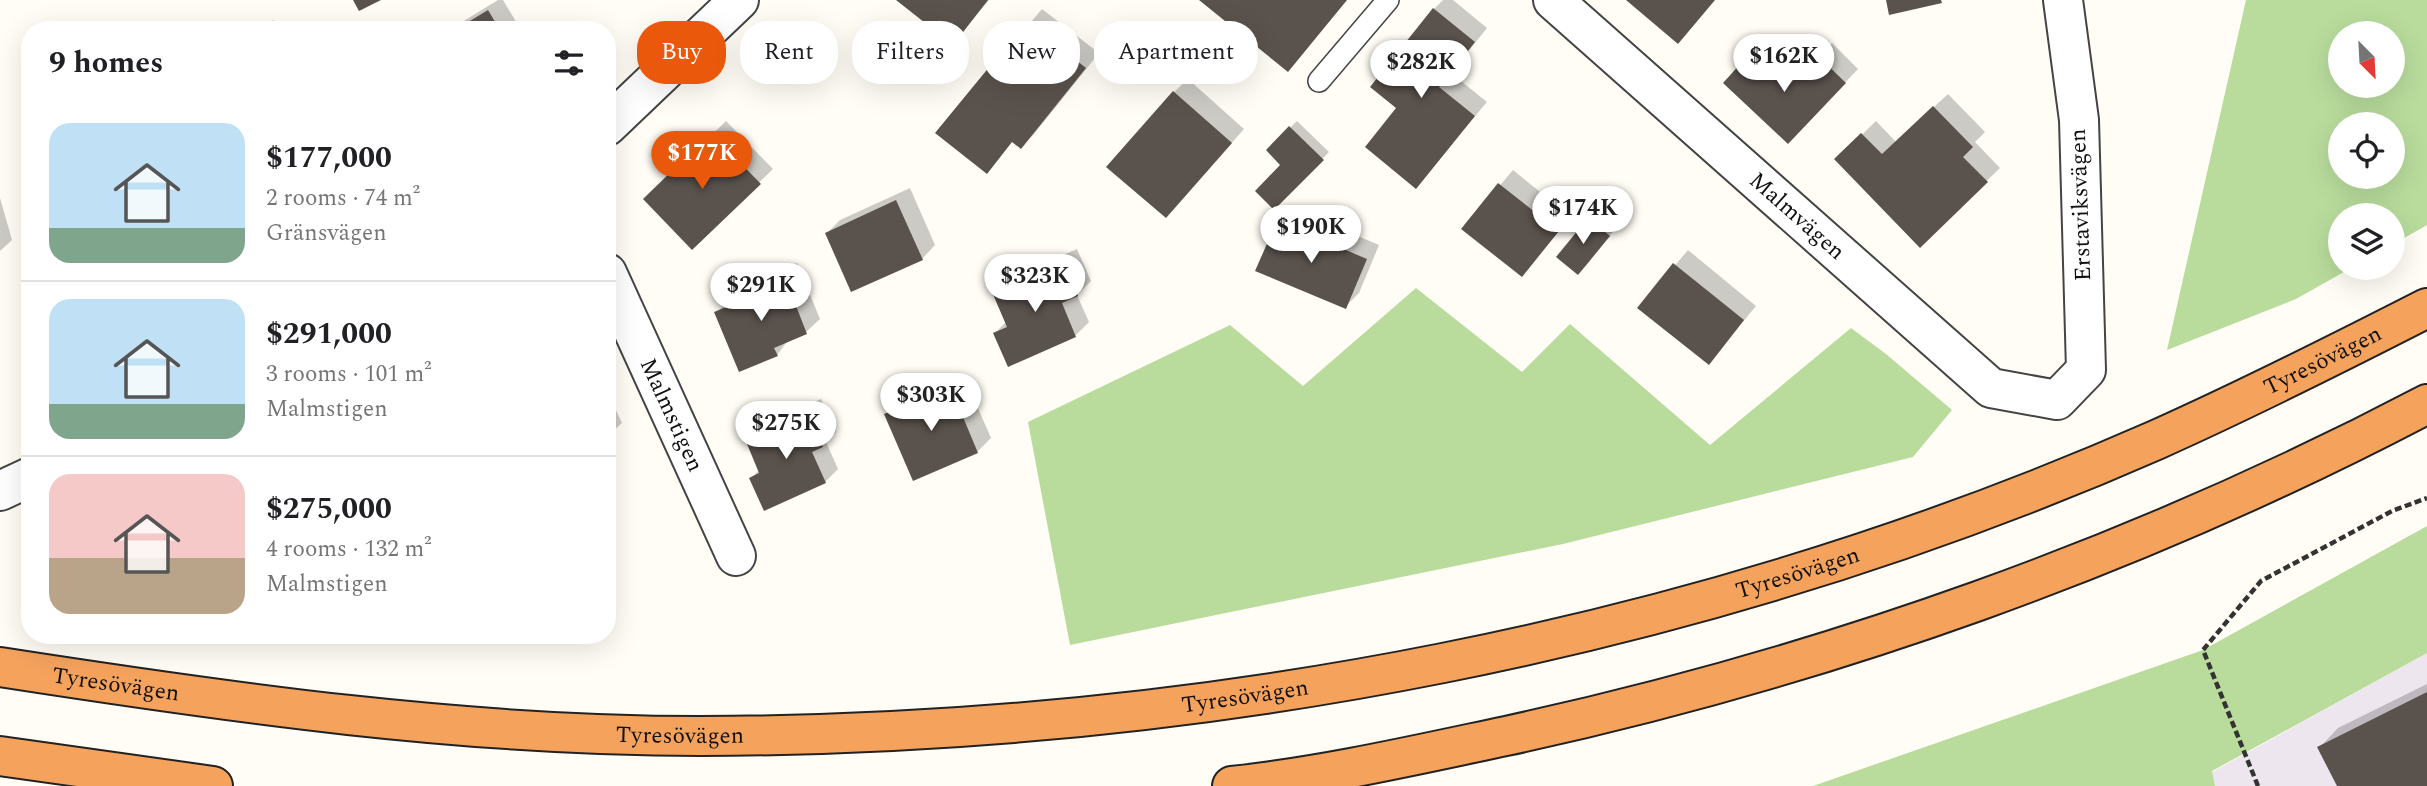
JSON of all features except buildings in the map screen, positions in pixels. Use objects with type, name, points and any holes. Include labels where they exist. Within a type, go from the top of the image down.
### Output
[{"type":"highway","name":"Tyresövägen","points":[[0,667],[248,705],[470,726],[698,736],[982,725],[1245,698],[1404,670],[1562,637],[1710,598],[1866,551],[2010,499],[2153,441],[2294,376],[2427,308]]},
{"type":"highway","points":[[1232,786],[1419,755],[1594,717],[1742,677],[1889,632],[2049,574],[2209,509],[2344,447],[2427,404]]},
{"type":"highway","points":[[0,756],[213,786]]},
{"type":"street","points":[[616,117],[739,0]]},
{"type":"street","name":"Malmvägen","points":[[1553,0],[1991,388],[2057,400]]},
{"type":"street","name":"Erstaviksvägen","points":[[2057,400],[2086,370],[2079,120],[2063,0]]},
{"type":"street","name":"Malmstigen","points":[[616,293],[736,556]]},
{"type":"street","points":[[0,491],[21,481]]},
{"type":"lane","points":[[1319,81],[1388,0]]},
{"type":"path","points":[[2258,786],[2203,650],[2261,581],[2392,511],[2427,498]]},
{"type":"shaded area","points":[[2427,653],[2427,786],[2215,786],[2212,772]]},
{"type":"green space","points":[[2246,0],[2427,0],[2427,225],[2405,238],[2405,203],[2328,203],[2330,280],[2296,299],[2167,350]]},
{"type":"green space","points":[[1416,288],[1522,372],[1570,324],[1710,445],[1851,328],[1952,410],[1913,457],[1563,544],[1070,645],[1028,422],[1230,325],[1303,386]]},
{"type":"green space","points":[[2427,526],[2427,653],[2212,771],[2215,786],[1813,786],[2203,650]]}]
